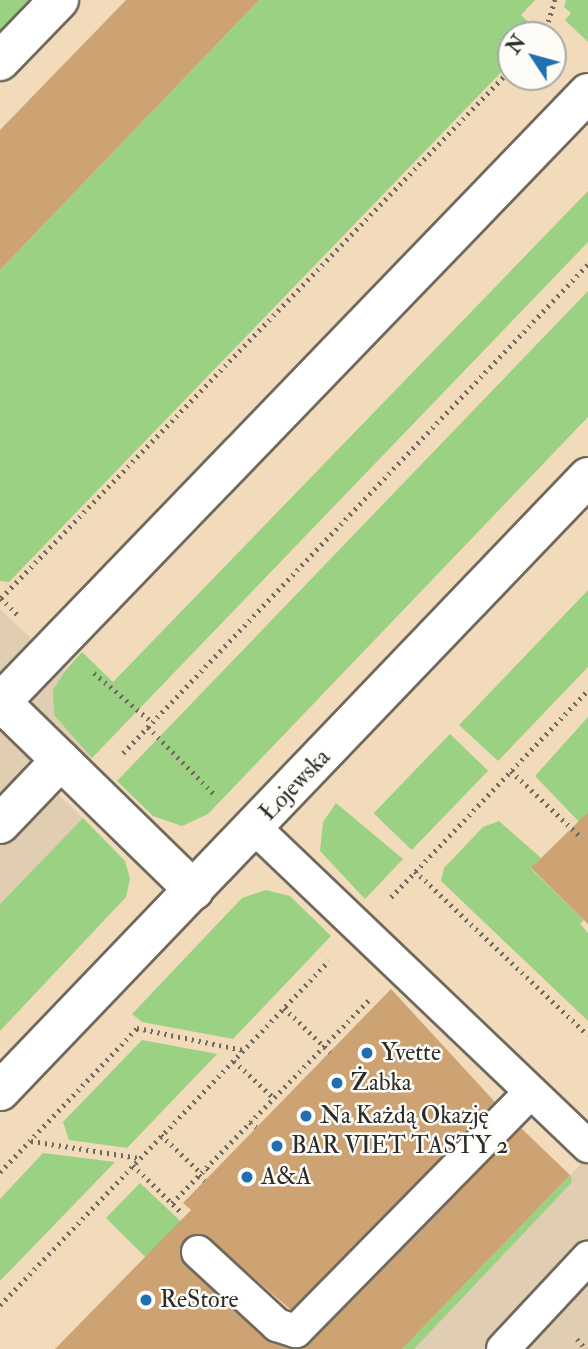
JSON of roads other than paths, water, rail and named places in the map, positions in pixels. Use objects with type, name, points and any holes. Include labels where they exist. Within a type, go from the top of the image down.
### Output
[{"type":"street","points":[[0,61],[58,0]]},
{"type":"street","points":[[194,890],[1,702],[588,93]]},
{"type":"street","name":"Łojewska","points":[[0,1091],[588,477]]},
{"type":"street","points":[[0,824],[61,760]]},
{"type":"lane","points":[[254,827],[588,1146]]},
{"type":"lane","points":[[198,1252],[276,1325],[296,1331],[531,1092]]},
{"type":"lane","points":[[503,1349],[588,1258]]},
{"type":"place","name":"Yvette","points":[[367,1053]]},
{"type":"place","name":"Żabka","points":[[337,1083]]},
{"type":"place","name":"Na Każdą Okazję","points":[[306,1116]]},
{"type":"place","name":"BAR VIET TASTY 2","points":[[277,1146]]},
{"type":"place","name":"A&A","points":[[247,1177]]},
{"type":"place","name":"ReStore","points":[[146,1300]]}]
